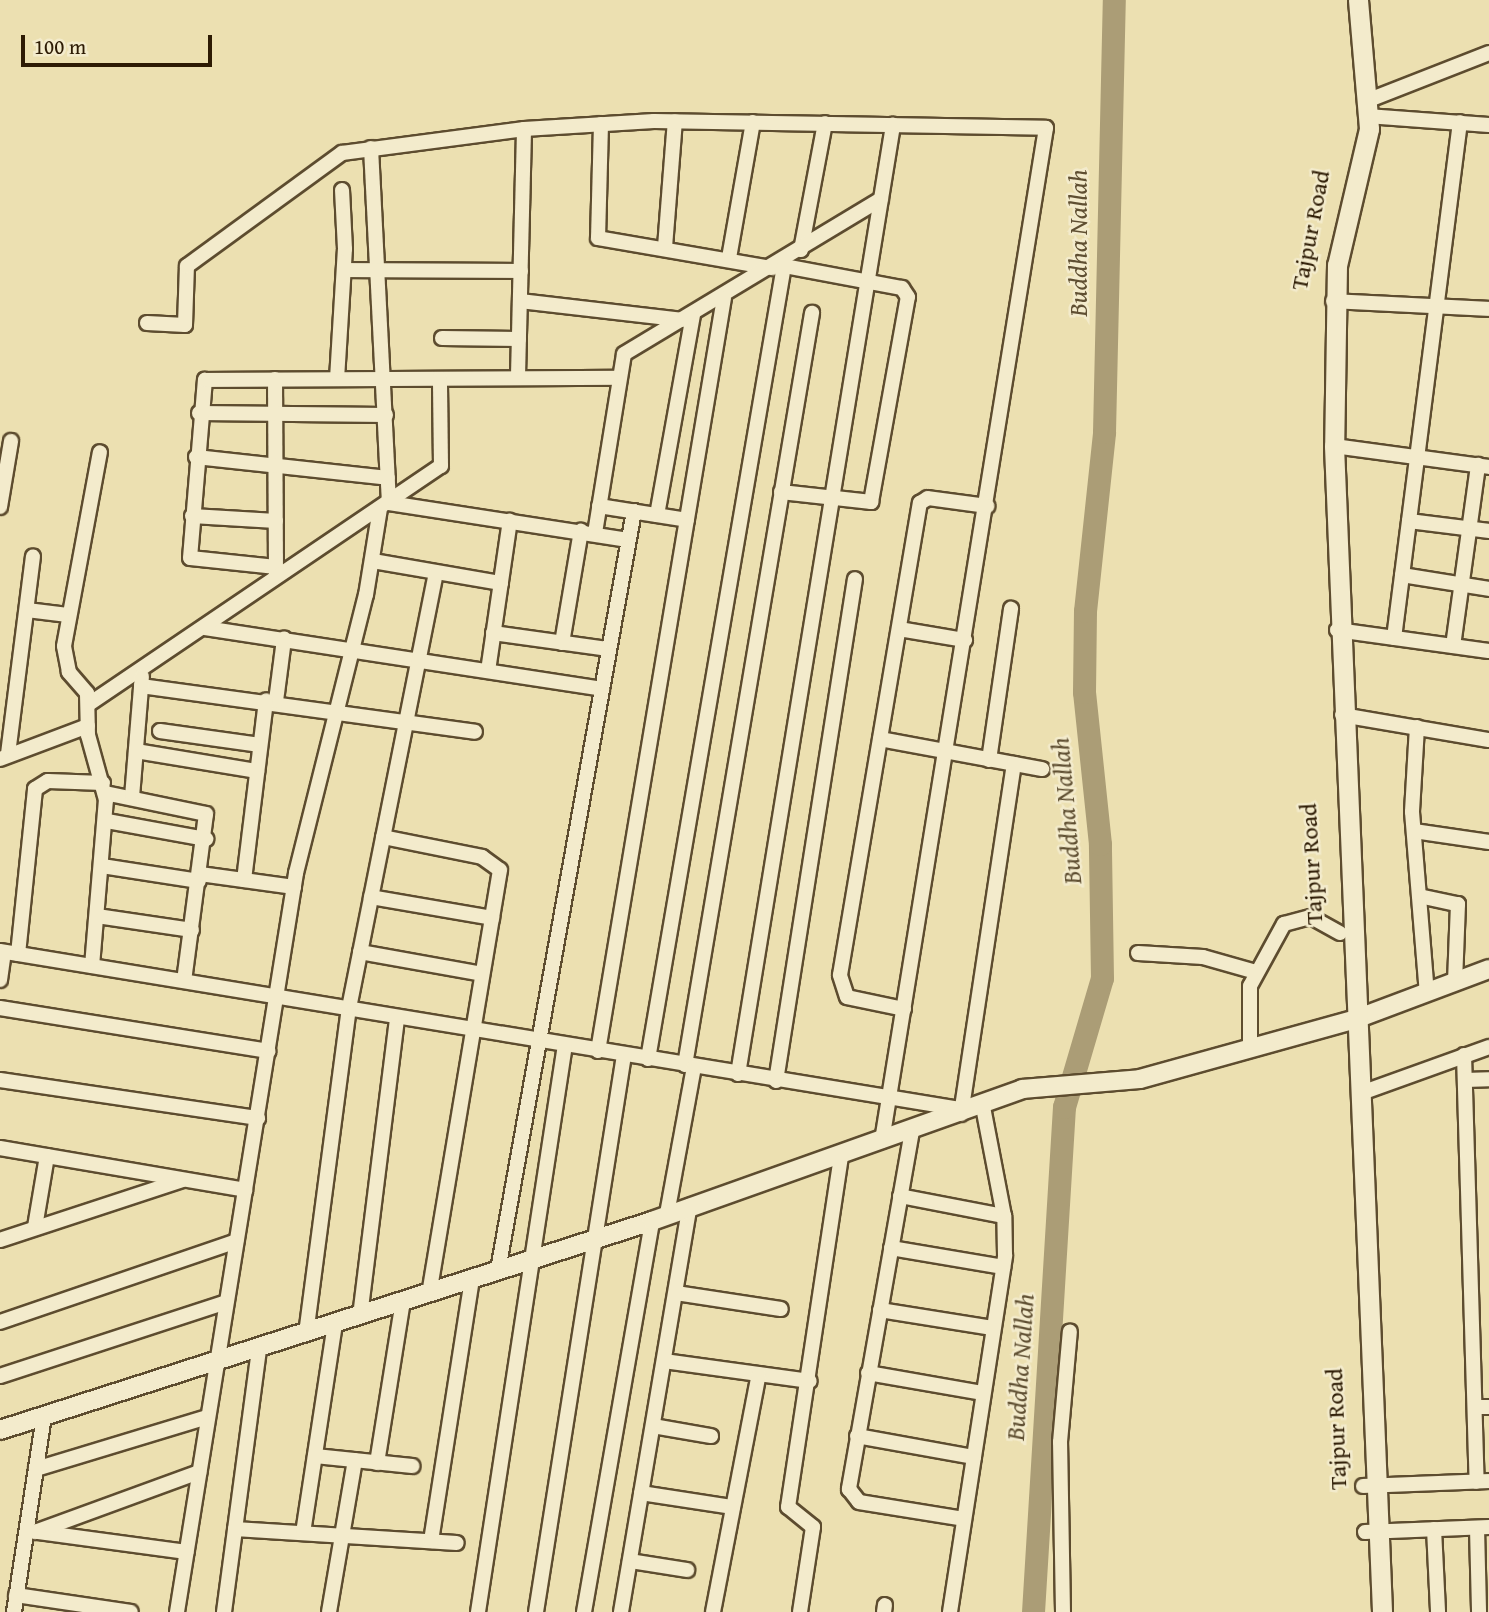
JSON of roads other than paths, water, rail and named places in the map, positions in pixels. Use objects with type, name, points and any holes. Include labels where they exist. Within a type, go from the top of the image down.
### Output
[{"type":"main road","name":"Tajpur Road","points":[[1358,0],[1369,129],[1333,301],[1331,605],[1337,630],[1342,715],[1350,1021],[1371,1532],[1370,1612]]},
{"type":"main road","name":"Tajpur Road","points":[[1367,112],[1357,127],[1330,232],[1321,300],[1340,933],[1350,1021],[1364,1093],[1369,1486]]},
{"type":"main road","name":"Tajpur Road","points":[[1371,1532],[1382,1612]]},
{"type":"street","points":[[1367,112],[1489,53]]},
{"type":"street","points":[[1367,112],[1489,124]]},
{"type":"street","points":[[665,247],[674,121]]},
{"type":"street","points":[[147,323],[183,326],[187,266],[335,157],[371,148],[524,129],[674,121],[1046,128],[987,506],[882,1141]]},
{"type":"street","points":[[729,258],[754,122]]},
{"type":"street","points":[[1394,638],[1460,122]]},
{"type":"street","points":[[801,250],[825,123]]},
{"type":"street","points":[[601,124],[598,238],[780,264],[905,289],[908,297],[870,502],[781,492]]},
{"type":"street","points":[[738,1074],[835,500],[893,125]]},
{"type":"street","points":[[518,376],[524,129]]},
{"type":"street","points":[[177,1612],[226,1302],[279,997],[294,887],[385,506],[388,478],[386,415],[371,148]]},
{"type":"street","points":[[337,379],[344,270],[342,190]]},
{"type":"street","points":[[562,643],[588,532],[599,506],[619,378],[626,352],[724,298],[881,199]]},
{"type":"street","points":[[648,1059],[780,264]]},
{"type":"street","points":[[344,270],[521,271]]},
{"type":"street","points":[[598,1051],[724,298]]},
{"type":"street","points":[[520,301],[688,318]]},
{"type":"street","points":[[1333,301],[1489,309]]},
{"type":"street","points":[[584,1612],[689,1066],[812,313]]},
{"type":"street","points":[[657,515],[688,318]]},
{"type":"street","points":[[442,338],[519,339]]},
{"type":"street","points":[[276,571],[192,561],[192,516],[199,413],[205,380],[518,376],[619,378]]},
{"type":"street","points":[[275,379],[276,571]]},
{"type":"street","points":[[89,704],[205,628],[276,571],[385,506],[443,464],[440,379]]},
{"type":"street","points":[[199,413],[386,415]]},
{"type":"street","points":[[0,507],[11,442]]},
{"type":"street","points":[[1334,446],[1484,466],[1470,529],[1454,646]]},
{"type":"street","points":[[92,966],[107,821],[104,788],[89,726],[89,704],[65,663],[66,615],[100,452]]},
{"type":"street","points":[[196,457],[388,478]]},
{"type":"street","points":[[904,1009],[847,998],[840,975],[920,503],[928,498],[987,506]]},
{"type":"street","points":[[385,506],[510,521],[628,540]]},
{"type":"street","points":[[599,506],[687,520]]},
{"type":"street","points":[[498,1270],[634,511]]},
{"type":"street","points":[[192,516],[276,521]]},
{"type":"street","points":[[488,671],[510,521]]},
{"type":"street","points":[[1409,521],[1489,531]]},
{"type":"street","points":[[33,557],[4,757],[89,726]]},
{"type":"street","points":[[373,561],[501,583]]},
{"type":"street","points":[[306,1334],[349,1008],[436,573]]},
{"type":"street","points":[[1402,575],[1489,589]]},
{"type":"street","points":[[776,1080],[855,579]]},
{"type":"street","points":[[989,760],[1011,609]]},
{"type":"street","points":[[27,610],[66,615]]},
{"type":"street","points":[[205,628],[602,689]]},
{"type":"street","points":[[898,629],[965,640]]},
{"type":"street","points":[[1337,630],[1489,651]]},
{"type":"street","points":[[493,633],[609,649]]},
{"type":"street","points":[[244,880],[260,745],[284,639]]},
{"type":"street","points":[[132,797],[143,669]]},
{"type":"street","points":[[141,686],[336,709],[475,732]]},
{"type":"street","points":[[1342,715],[1489,740]]},
{"type":"street","points":[[1417,727],[1414,831],[1427,993]]},
{"type":"street","points":[[160,731],[260,745]]},
{"type":"street","points":[[880,739],[1042,769]]},
{"type":"street","points":[[136,751],[257,771]]},
{"type":"street","points":[[961,1112],[1014,764]]},
{"type":"street","points":[[0,980],[36,789],[48,780],[104,788],[132,797],[200,809],[207,818],[184,981]]},
{"type":"street","points":[[107,821],[206,839]]},
{"type":"street","points":[[1414,831],[1489,842]]},
{"type":"street","points":[[383,837],[496,864],[492,918],[471,1029],[429,1293]]},
{"type":"street","points":[[102,866],[294,887]]},
{"type":"street","points":[[1419,896],[1458,904],[1455,982]]},
{"type":"street","points":[[371,897],[492,918]]},
{"type":"street","points":[[97,916],[192,930]]},
{"type":"street","points":[[1250,1049],[1248,995],[1256,972],[1289,919],[1311,917],[1340,933]]},
{"type":"street","points":[[360,952],[482,974]]},
{"type":"street","points":[[7,953],[961,1112]]},
{"type":"street","points":[[1138,953],[1203,957],[1256,972]]},
{"type":"street","points":[[0,1430],[259,1350],[660,1217],[961,1112],[983,1107],[1022,1089],[1140,1079],[1350,1021],[1489,969]]},
{"type":"street","points":[[0,1008],[269,1051]]},
{"type":"street","points":[[360,1316],[397,1017]]},
{"type":"street","points":[[478,1612],[565,1045]]},
{"type":"street","points":[[1364,1093],[1489,1047]]},
{"type":"street","points":[[536,1612],[624,1055]]},
{"type":"street","points":[[1369,1486],[1483,1482],[1482,1407],[1464,1055]]},
{"type":"street","points":[[1465,1080],[1489,1079]]},
{"type":"street","points":[[0,1080],[258,1118]]},
{"type":"street","points":[[950,1612],[1003,1267],[1004,1216],[983,1107]]},
{"type":"street","points":[[912,1131],[849,1489],[854,1500],[964,1519]]},
{"type":"street","points":[[0,1149],[245,1190]]},
{"type":"street","points":[[800,1612],[813,1527],[788,1507],[810,1381],[841,1155]]},
{"type":"street","points":[[35,1227],[47,1156]]},
{"type":"street","points":[[0,1240],[186,1179]]},
{"type":"street","points":[[900,1196],[1004,1216]]},
{"type":"street","points":[[621,1612],[690,1206]]},
{"type":"street","points":[[0,1322],[237,1241]]},
{"type":"street","points":[[891,1248],[1003,1267]]},
{"type":"street","points":[[431,1541],[472,1278]]},
{"type":"street","points":[[676,1293],[781,1309]]},
{"type":"street","points":[[377,1463],[403,1301]]},
{"type":"street","points":[[0,1376],[226,1302]]},
{"type":"street","points":[[880,1310],[993,1328]]},
{"type":"street","points":[[303,1533],[335,1324]]},
{"type":"street","points":[[1063,1612],[1060,1453],[1070,1331]]},
{"type":"street","points":[[224,1612],[259,1350]]},
{"type":"street","points":[[664,1361],[810,1381]]},
{"type":"street","points":[[868,1373],[984,1393]]},
{"type":"street","points":[[713,1612],[759,1374]]},
{"type":"street","points":[[14,1612],[30,1531],[44,1416]]},
{"type":"street","points":[[36,1469],[207,1417]]},
{"type":"street","points":[[653,1426],[711,1436]]},
{"type":"street","points":[[857,1436],[974,1457]]},
{"type":"street","points":[[315,1456],[412,1466]]},
{"type":"street","points":[[329,1612],[355,1460]]},
{"type":"street","points":[[30,1531],[199,1472]]},
{"type":"street","points":[[642,1493],[733,1507]]},
{"type":"street","points":[[1371,1532],[1483,1528],[1479,1612]]},
{"type":"street","points":[[235,1529],[457,1543]]},
{"type":"street","points":[[1434,1529],[1438,1612]]},
{"type":"street","points":[[30,1531],[187,1552]]},
{"type":"street","points":[[630,1561],[687,1570]]},
{"type":"street","points":[[16,1595],[131,1612]]},
{"type":"waterway","name":"Buddha Nallah","points":[[1033,1612],[1064,1107],[1102,978],[1100,844],[1084,692],[1085,611],[1104,432],[1114,0]]}]
